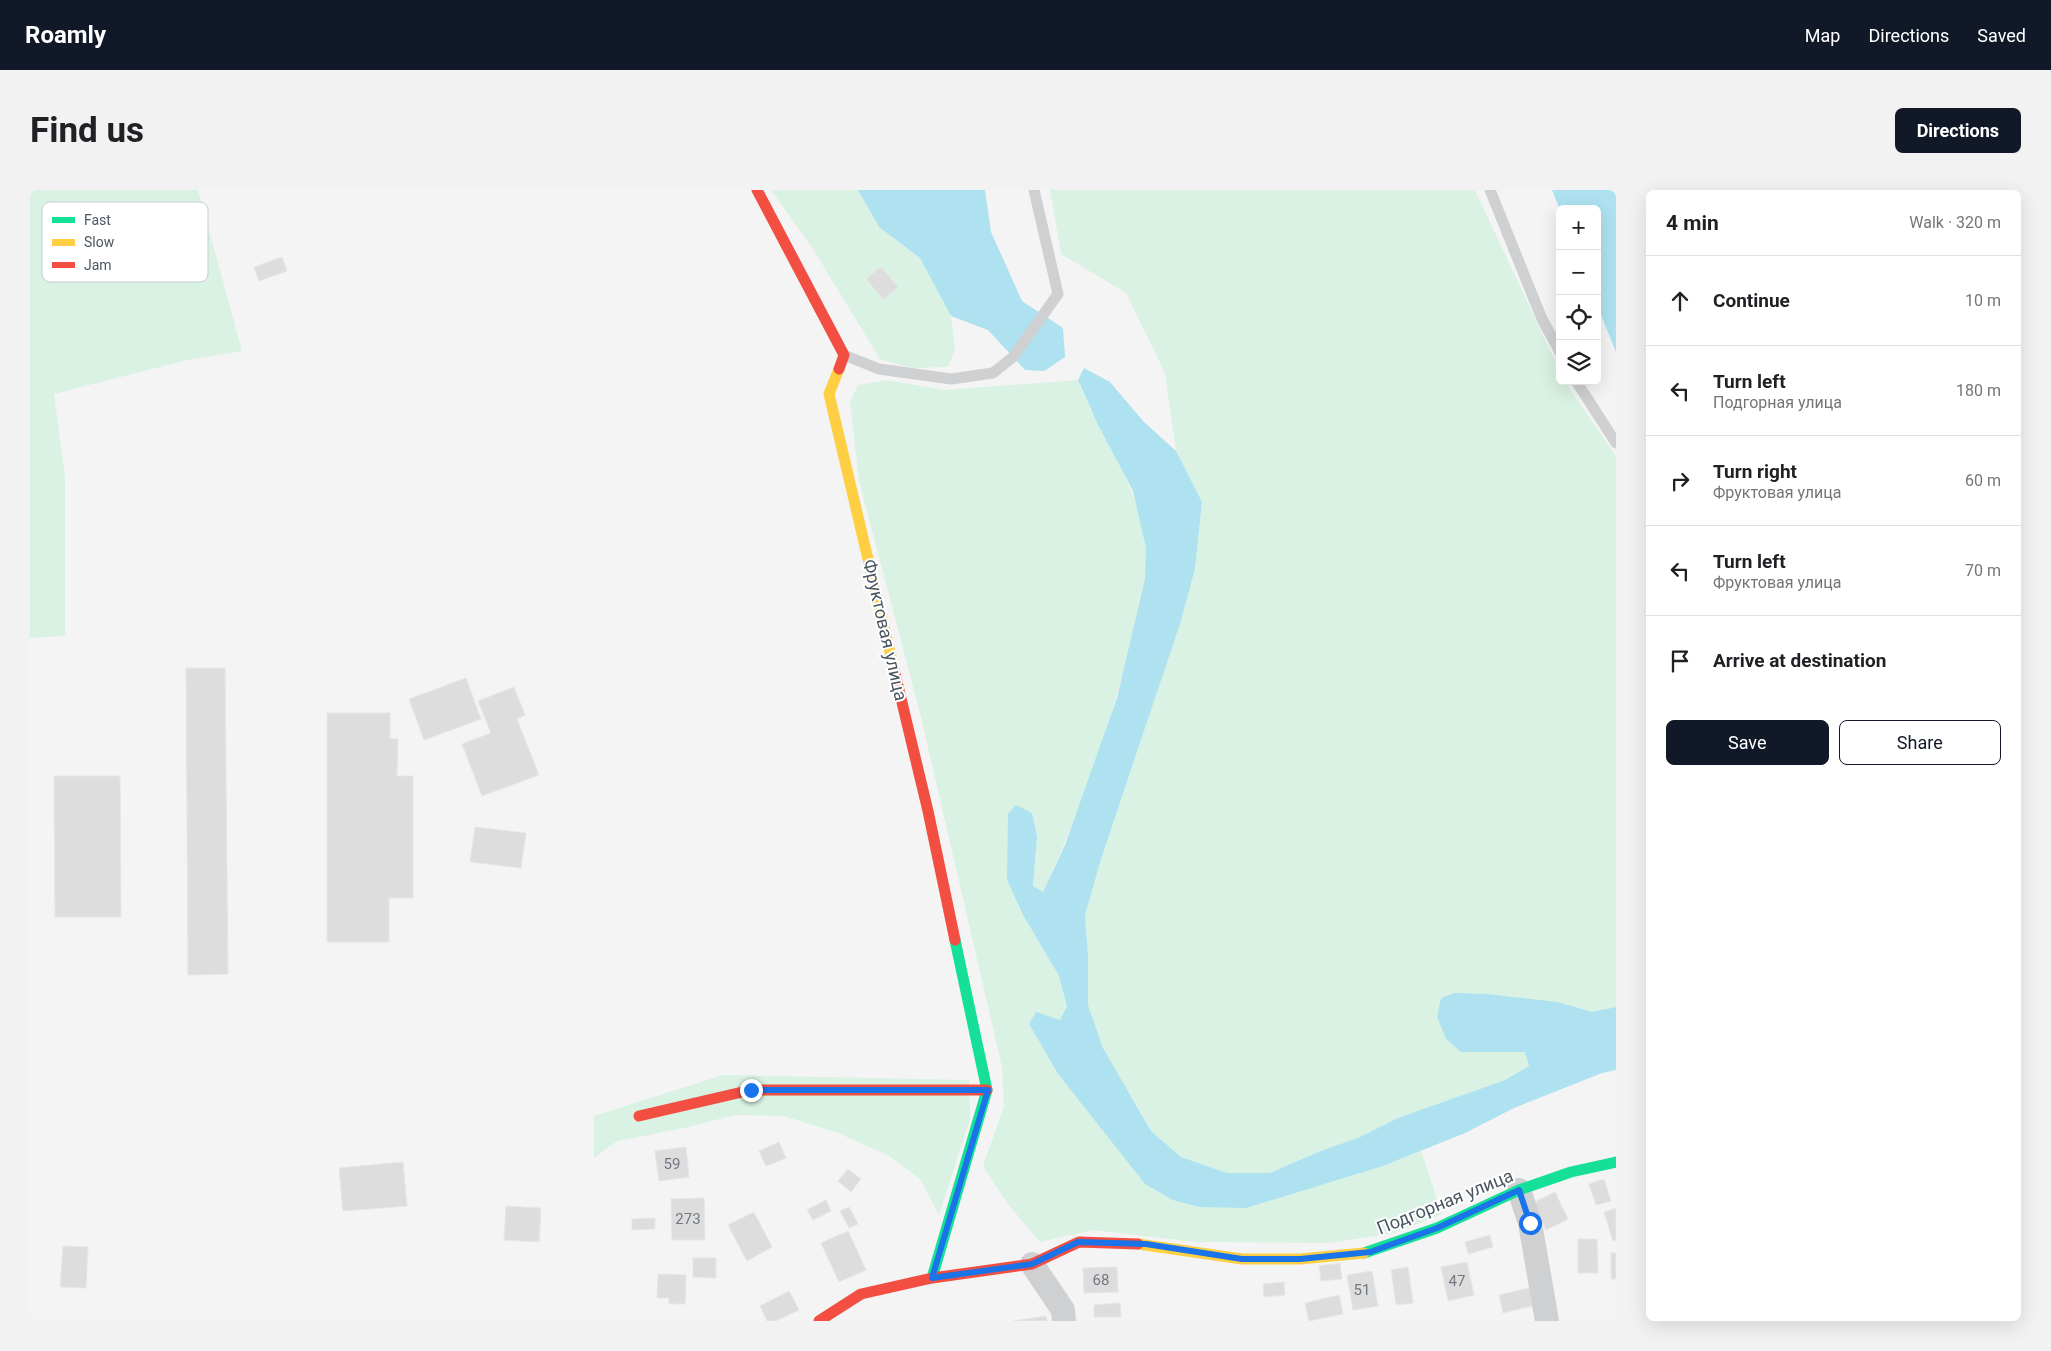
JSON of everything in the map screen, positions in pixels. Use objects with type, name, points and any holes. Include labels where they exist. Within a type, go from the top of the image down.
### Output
[{"type":"street","points":[[757,190],[844,355]]},
{"type":"street","name":"Фруктовая улица","points":[[844,355],[829,394],[928,811],[988,1090],[932,1278]]},
{"type":"street","points":[[638,1116],[751,1090],[988,1090]]},
{"type":"street","name":"Подгорная улица","points":[[819,1321],[861,1294],[932,1278],[1032,1264],[1078,1242],[1146,1244],[1242,1259],[1300,1259],[1370,1252],[1437,1228],[1519,1190],[1572,1172],[1616,1162]]},
{"type":"street","points":[[1519,1190],[1530,1223],[1547,1321]]},
{"type":"street","points":[[1032,1264],[1063,1310],[1064,1321]]},
{"type":"lane","points":[[844,355],[879,370],[952,379],[993,373],[1013,357],[1058,294],[1034,190]]},
{"type":"lane","points":[[1490,190],[1542,319],[1556,345]]},
{"type":"lane","points":[[1579,385],[1616,443]]},
{"type":"green space","points":[[30,190],[198,190],[201,202],[42,202],[42,282],[208,282],[208,227],[242,351],[187,360],[54,394],[65,477],[65,636],[30,638]]},
{"type":"green space","points":[[771,190],[858,190],[879,227],[920,258],[939,291],[951,316],[955,349],[948,367],[912,368],[880,359],[813,249]]},
{"type":"green space","points":[[1050,190],[1475,190],[1556,363],[1556,385],[1567,385],[1616,456],[1616,1007],[1592,1012],[1558,1002],[1441,998],[1437,1017],[1446,1039],[1461,1052],[1526,1052],[1529,1066],[1505,1080],[1398,1118],[1358,1138],[1323,1150],[1270,1173],[1227,1173],[1181,1157],[1151,1131],[1103,1048],[1088,1005],[1088,957],[1085,915],[1101,859],[1180,624],[1195,569],[1202,502],[1176,451],[1165,373],[1126,293],[1061,254]]},
{"type":"green space","points":[[887,380],[944,390],[1078,380],[1095,420],[1135,499],[1140,514],[1147,560],[1143,595],[1114,706],[1082,800],[1043,892],[1033,886],[1037,837],[1007,880],[1023,915],[1059,976],[1067,1006],[1060,1020],[1029,1024],[1058,1074],[1145,1184],[1324,1184],[1383,1166],[1421,1151],[1442,1214],[1395,1233],[1329,1243],[1195,1242],[1093,1230],[1040,1242],[1008,1204],[983,1166],[1004,1106],[1002,1067],[920,713],[859,481],[850,402],[858,385]]},
{"type":"green space","points":[[723,1075],[969,1080],[970,1119],[939,1215],[920,1179],[889,1156],[838,1133],[784,1116],[735,1115],[684,1128],[617,1141],[594,1158],[594,1116]]},
{"type":"water","points":[[858,190],[985,190],[991,232],[1022,301],[1063,328],[1065,357],[1044,371],[1025,370],[988,330],[951,316],[920,258],[879,227]]},
{"type":"water","points":[[1552,190],[1616,190],[1616,352],[1601,315],[1601,205],[1558,205]]},
{"type":"water","points":[[1084,368],[1110,382],[1144,422],[1176,451],[1202,502],[1195,569],[1180,624],[1101,859],[1085,915],[1088,957],[1088,1005],[1103,1048],[1151,1131],[1181,1157],[1227,1173],[1270,1173],[1323,1150],[1358,1138],[1398,1118],[1505,1080],[1529,1066],[1525,1052],[1461,1052],[1446,1039],[1437,1017],[1441,998],[1454,993],[1486,994],[1558,1002],[1592,1012],[1616,1007],[1616,1070],[1602,1073],[1514,1108],[1465,1133],[1383,1166],[1246,1208],[1199,1207],[1173,1200],[1145,1184],[1058,1074],[1029,1024],[1036,1012],[1060,1020],[1067,1006],[1059,976],[1023,915],[1007,880],[1008,814],[1016,805],[1032,813],[1037,837],[1033,886],[1043,892],[1065,845],[1117,698],[1145,579],[1146,548],[1133,491],[1098,425],[1078,380]]},
{"type":"building","points":[[282,257],[287,271],[259,281],[254,267]]},
{"type":"building","points":[[881,267],[898,287],[883,299],[866,279]]},
{"type":"building","points":[[186,668],[225,668],[228,974],[188,975]]},
{"type":"building","points":[[466,678],[481,719],[424,740],[409,699]]},
{"type":"building","points":[[514,687],[525,715],[517,719],[539,775],[482,796],[462,744],[491,733],[478,701]]},
{"type":"building","points":[[327,713],[390,713],[390,739],[398,739],[397,776],[413,776],[413,898],[389,898],[389,942],[327,942]]},
{"type":"building","points":[[54,776],[120,776],[121,917],[55,917]]},
{"type":"building","points":[[475,827],[526,833],[521,868],[470,862]]},
{"type":"building","points":[[779,1142],[786,1158],[766,1166],[759,1151]]},
{"type":"building","points":[[686,1147],[689,1177],[659,1181],[655,1151]]},
{"type":"building","points":[[403,1162],[407,1206],[343,1211],[339,1168]]},
{"type":"building","points":[[848,1169],[861,1179],[851,1192],[838,1181]]},
{"type":"building","points":[[1604,1179],[1611,1201],[1596,1205],[1589,1184]]},
{"type":"building","points":[[1555,1192],[1568,1219],[1546,1230],[1533,1203]]},
{"type":"building","points":[[704,1198],[705,1240],[672,1240],[671,1199]]},
{"type":"building","points":[[826,1200],[831,1211],[813,1220],[807,1210]]},
{"type":"building","points":[[506,1206],[541,1208],[539,1242],[504,1240]]},
{"type":"building","points":[[849,1207],[858,1224],[849,1228],[840,1211]]},
{"type":"building","points":[[1616,1208],[1616,1240],[1613,1241],[1604,1212]]},
{"type":"building","points":[[754,1212],[772,1247],[747,1261],[728,1225]]},
{"type":"building","points":[[655,1218],[655,1229],[632,1230],[632,1219]]},
{"type":"building","points":[[848,1231],[866,1270],[839,1282],[821,1243]]},
{"type":"building","points":[[1490,1235],[1493,1247],[1468,1254],[1465,1242]]},
{"type":"building","points":[[1578,1239],[1597,1239],[1598,1273],[1578,1273]]},
{"type":"building","points":[[63,1246],[88,1247],[86,1288],[60,1287]]},
{"type":"building","points":[[1611,1253],[1616,1253],[1616,1279],[1611,1279]]},
{"type":"building","points":[[693,1258],[716,1258],[716,1278],[693,1277]]},
{"type":"building","points":[[1467,1262],[1474,1295],[1448,1301],[1441,1267]]},
{"type":"building","points":[[1340,1263],[1342,1279],[1321,1281],[1319,1266]]},
{"type":"building","points":[[1117,1267],[1118,1292],[1084,1293],[1083,1268]]},
{"type":"building","points":[[1408,1267],[1413,1303],[1396,1305],[1391,1270]]},
{"type":"building","points":[[1372,1271],[1378,1306],[1353,1310],[1347,1275]]},
{"type":"building","points":[[658,1274],[686,1275],[685,1304],[669,1304],[669,1298],[657,1298]]},
{"type":"building","points":[[1284,1282],[1285,1295],[1264,1297],[1263,1284]]},
{"type":"building","points":[[1533,1287],[1537,1305],[1503,1313],[1499,1295]]},
{"type":"building","points":[[789,1291],[799,1310],[776,1321],[767,1321],[760,1306]]},
{"type":"building","points":[[1339,1295],[1343,1314],[1309,1321],[1305,1303]]},
{"type":"building","points":[[1120,1303],[1121,1317],[1094,1317],[1094,1305]]},
{"type":"building","points":[[1046,1316],[1047,1321],[1013,1321]]},
{"type":"traffic: fast","points":[[932,1278],[987,1090],[955,940]]},
{"type":"traffic: fast","points":[[1364,1253],[1437,1228],[1519,1190],[1571,1172],[1616,1162]]},
{"type":"traffic: slow","points":[[839,369],[829,394],[893,665]]},
{"type":"traffic: slow","points":[[1138,1244],[1242,1259],[1300,1259],[1364,1253]]},
{"type":"traffic: jam","points":[[757,190],[844,355],[839,369]]},
{"type":"traffic: jam","points":[[893,665],[928,811],[955,940]]},
{"type":"traffic: jam","points":[[639,1116],[751,1090],[987,1090]]},
{"type":"traffic: jam","points":[[819,1321],[861,1294],[932,1278],[1032,1264],[1079,1242],[1138,1244]]},
{"type":"route","points":[[751,1090],[988,1090],[932,1278],[1032,1264],[1078,1242],[1146,1244],[1242,1259],[1300,1259],[1370,1252],[1437,1228],[1519,1190],[1530,1223]]}]
